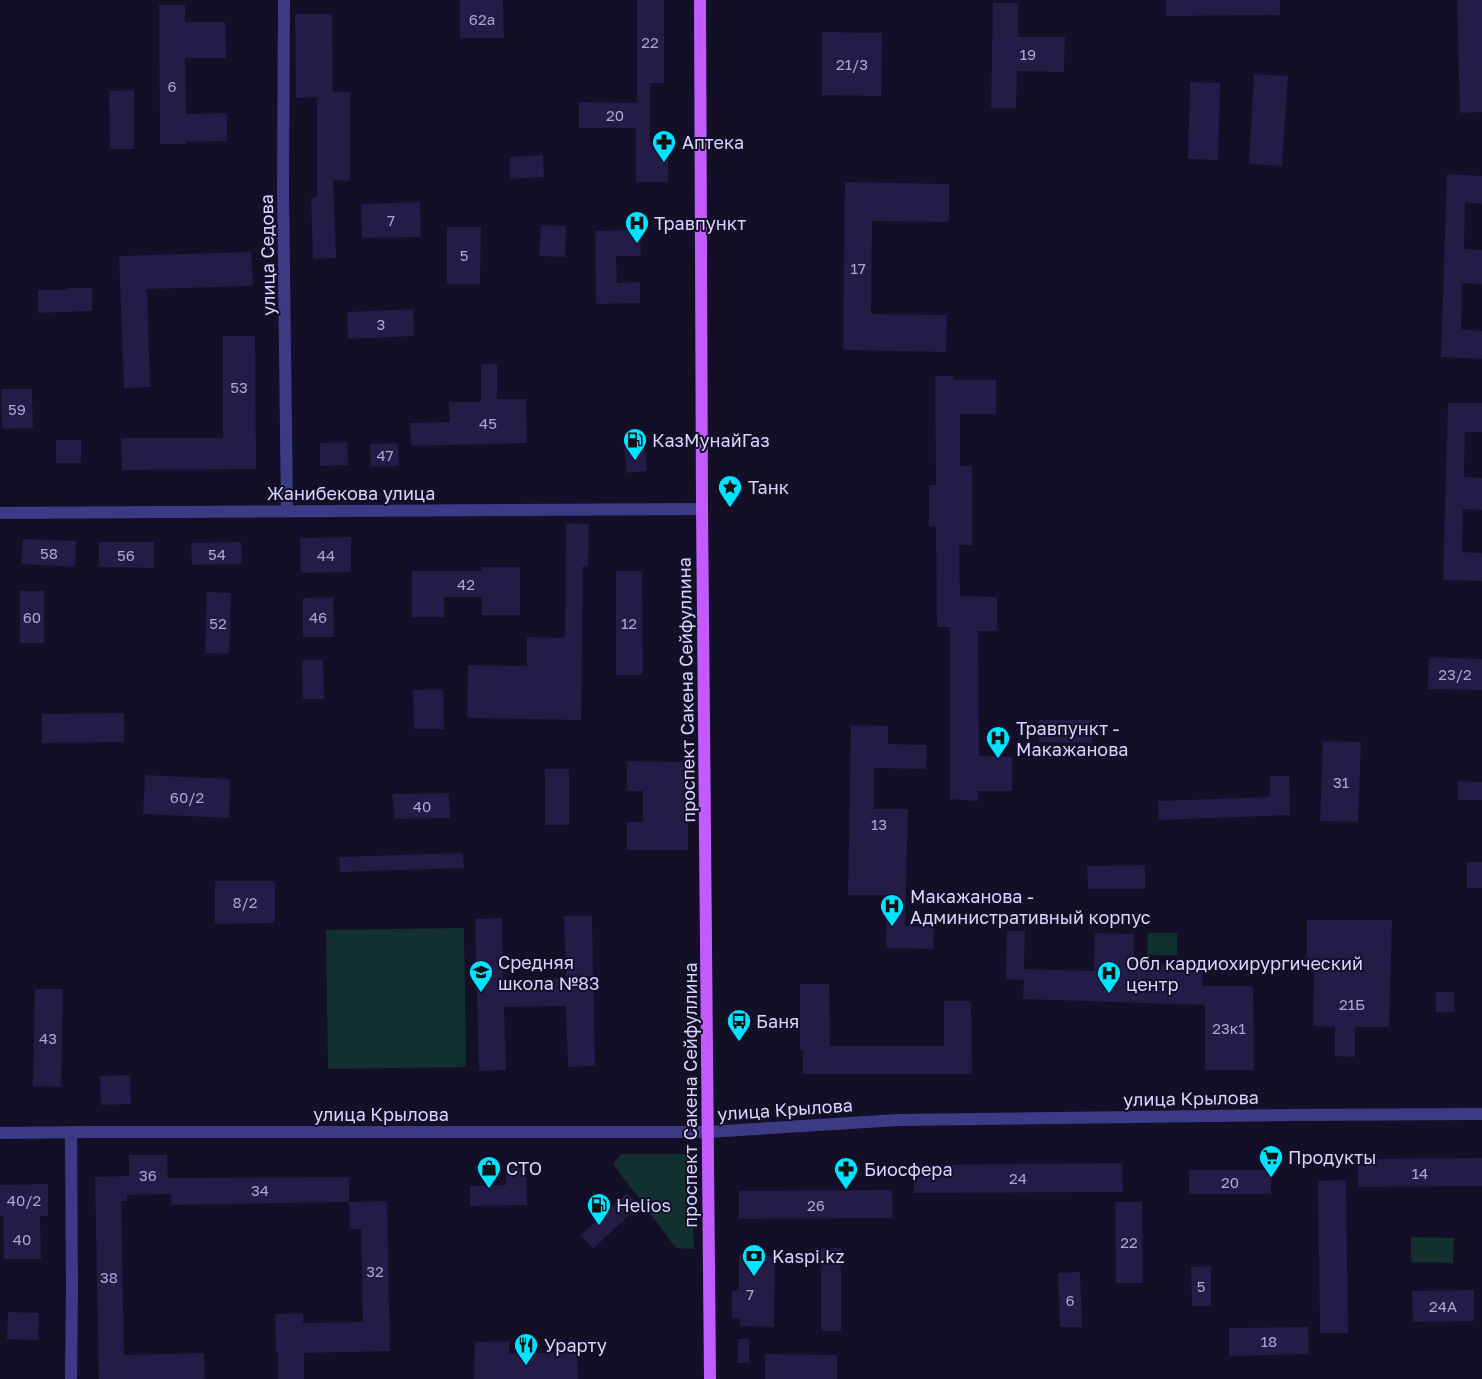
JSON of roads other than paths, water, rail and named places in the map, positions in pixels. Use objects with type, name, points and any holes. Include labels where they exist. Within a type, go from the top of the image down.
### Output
[{"type":"main road","name":"проспект Сакена Сейфуллина","points":[[700,0],[702,509],[710,1379]]},
{"type":"street","name":"улица Седова","points":[[284,0],[283,190],[287,510]]},
{"type":"street","name":"Жанибекова улица","points":[[0,513],[702,509]]},
{"type":"street","name":"улица Крылова","points":[[0,1133],[708,1132],[898,1120],[1482,1114]]},
{"type":"street","points":[[70,1379],[72,1290],[71,1132]]},
{"type":"place","name":"Аптека","points":[[664,163]]},
{"type":"place","name":"Травпункт","points":[[637,244]]},
{"type":"place","name":"КазМунайГаз","points":[[635,461]]},
{"type":"place","name":"Танк","points":[[730,508]]},
{"type":"place","name":"Травпункт - Макажанова","points":[[998,759]]},
{"type":"place","name":"Макажанова - Административный корпус","points":[[892,927]]},
{"type":"place","name":"Средняя школа №83","points":[[481,993]]},
{"type":"place","name":"Обл кардиохирургический центр","points":[[1109,994]]},
{"type":"place","name":"Баня","points":[[739,1042]]},
{"type":"place","name":"Продукты","points":[[1271,1178]]},
{"type":"place","name":"СТО","points":[[489,1189]]},
{"type":"place","name":"Биосфера","points":[[846,1190]]},
{"type":"place","name":"Helios","points":[[599,1226]]},
{"type":"place","name":"Kaspi.kz","points":[[754,1277]]},
{"type":"place","name":"Урарту","points":[[526,1366]]}]
